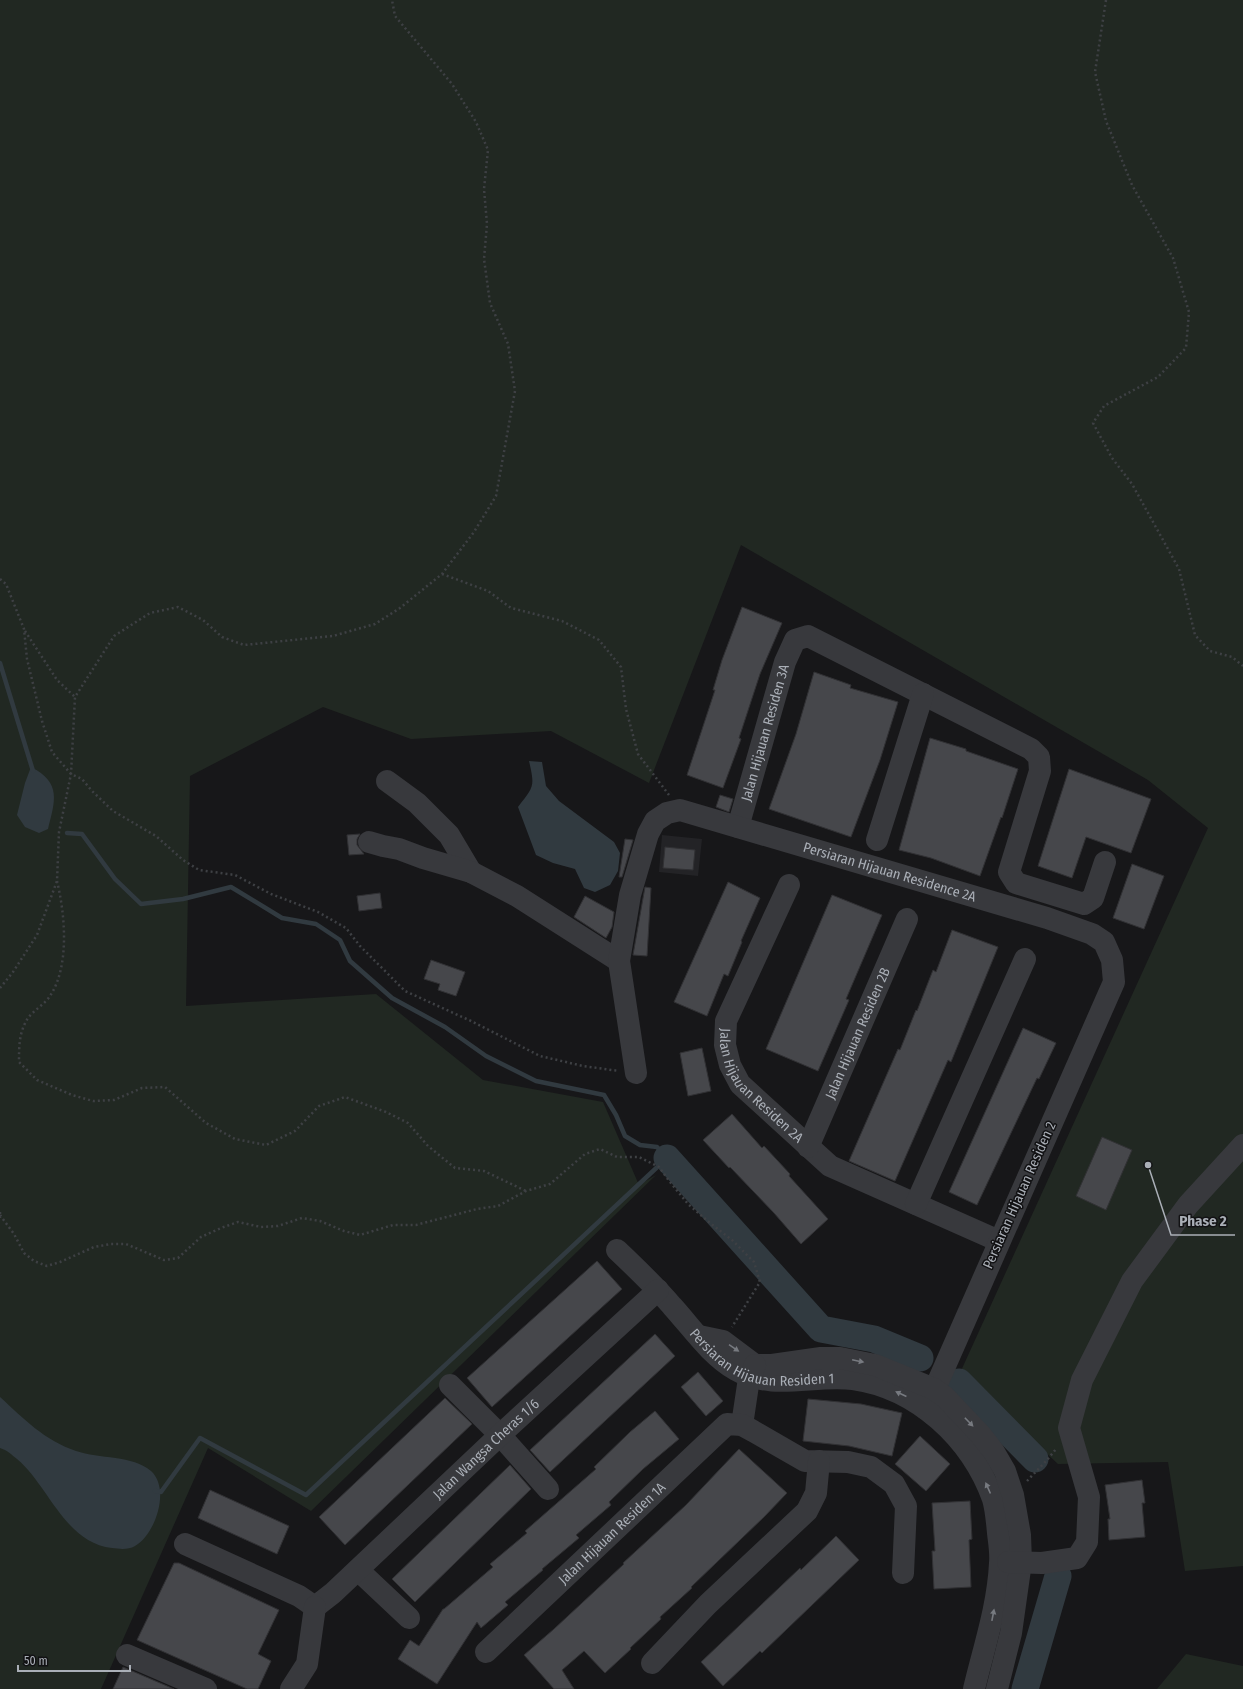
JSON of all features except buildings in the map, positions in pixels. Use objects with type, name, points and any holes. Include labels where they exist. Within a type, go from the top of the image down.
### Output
[{"type":"street","name":"Jalan Hijauan Residen 3A","points":[[738,827],[785,662],[795,640],[808,636],[922,694]]},
{"type":"street","points":[[877,840],[922,694],[1031,750],[1039,757],[1040,771],[1009,872],[1016,883],[1084,904],[1093,898],[1105,862]]},
{"type":"street","points":[[387,781],[417,803],[449,835],[471,872]]},
{"type":"street","points":[[636,1073],[619,961],[630,895],[648,834],[655,821],[667,813],[680,810]]},
{"type":"street","name":"Persiaran Hijauan Residence 2A","points":[[680,810],[1047,918],[1092,934],[1104,942],[1112,960],[1114,982]]},
{"type":"street","points":[[369,842],[399,848],[423,858],[471,872],[517,896],[619,961]]},
{"type":"street","name":"Jalan Hijauan Residen 2A","points":[[789,885],[726,1021],[725,1046],[730,1065],[740,1084],[830,1166],[999,1241]]},
{"type":"street","name":"Jalan Hijauan Residen 2B","points":[[808,1147],[907,919]]},
{"type":"street","points":[[916,1204],[1025,959]]},
{"type":"street","name":"Persiaran Hijauan Residen 2","points":[[926,1409],[1114,982]]},
{"type":"street","points":[[1011,1562],[1042,1563],[1077,1558],[1087,1542],[1089,1497],[1069,1428],[1082,1380],[1132,1281],[1188,1206],[1243,1145]]},
{"type":"street","points":[[617,1250],[658,1290],[698,1336]]},
{"type":"street","name":"Jalan Wangsa Cheras 1/6","points":[[315,1607],[358,1570],[500,1435],[658,1290]]},
{"type":"street","name":"Persiaran Hijauan Residen 1","points":[[698,1336],[723,1341],[753,1370],[767,1380],[778,1382],[836,1377],[872,1382],[910,1398],[942,1421],[967,1451],[985,1482],[993,1500],[1011,1562],[1011,1633],[996,1689]]},
{"type":"street","name":"Persiaran Hijauan Residen 1","points":[[698,1336],[710,1350],[737,1371],[753,1370],[772,1365],[821,1358],[840,1358],[875,1365],[934,1389],[956,1408],[980,1434],[994,1452],[1005,1471],[1013,1495],[1020,1535],[991,1624],[974,1689]]},
{"type":"street","points":[[753,1370],[742,1426],[805,1461],[848,1462],[871,1467],[894,1484],[906,1506],[903,1573]]},
{"type":"street","points":[[450,1385],[500,1435],[548,1489]]},
{"type":"street","name":"Jalan Hijauan Residen 1A","points":[[486,1652],[727,1424],[742,1426]]},
{"type":"street","points":[[652,1663],[708,1604],[807,1511],[816,1493],[819,1461]]},
{"type":"street","points":[[184,1544],[299,1596],[315,1607],[307,1664],[291,1689]]},
{"type":"street","points":[[358,1570],[409,1618]]},
{"type":"street","points":[[127,1655],[206,1689]]},
{"type":"path","points":[[392,0],[395,16],[452,84],[476,122],[488,150],[484,189],[487,224],[484,259],[490,303],[508,344],[515,391],[496,496],[474,532],[442,574],[400,608],[375,624],[333,636],[244,645],[222,637],[203,620],[178,607],[150,613],[114,636],[75,697],[71,774],[59,832],[57,881],[61,900],[63,930],[61,970],[50,996],[28,1018],[19,1039],[19,1062],[37,1080],[72,1095],[93,1101],[114,1100],[142,1088],[165,1087],[206,1123],[235,1140],[266,1145],[294,1131],[319,1106],[345,1097],[386,1112],[408,1124],[428,1146],[455,1168],[484,1171],[526,1191]]},
{"type":"path","points":[[1106,0],[1095,72],[1106,121],[1132,184],[1173,258],[1189,312],[1186,348],[1158,377],[1104,406],[1093,423],[1112,458],[1132,484],[1179,570],[1195,635],[1210,651],[1232,657],[1243,666]]},
{"type":"path","points":[[442,574],[488,592],[511,608],[562,621],[599,640],[621,667],[626,709],[638,754],[680,810]]},
{"type":"path","points":[[0,579],[6,584],[24,629],[57,680],[75,697]]},
{"type":"path","points":[[24,629],[27,659],[42,721],[52,752],[71,774],[82,779],[113,811],[156,836],[183,860],[199,870],[235,875],[271,894],[318,912],[346,928],[360,946],[406,991],[471,1021],[540,1056],[583,1066],[636,1073]]},
{"type":"path","points":[[0,988],[13,972],[37,935],[57,881]]},
{"type":"path","points":[[0,1215],[14,1234],[24,1253],[34,1261],[47,1266],[94,1248],[111,1244],[126,1244],[164,1260],[178,1258],[201,1238],[221,1228],[238,1222],[261,1227],[278,1226],[302,1218],[320,1221],[344,1231],[360,1235],[393,1225],[416,1225],[477,1209],[498,1206],[526,1191],[550,1184],[585,1154],[600,1149],[617,1157],[639,1157],[659,1167],[688,1204],[710,1224],[732,1240],[754,1262],[760,1282],[723,1341]]},
{"type":"path","points":[[1013,1495],[1047,1460],[1069,1428]]},
{"type":"shaded area","points":[[0,0],[1243,0],[1243,1566],[1185,1571],[1168,1462],[1058,1464],[960,1373],[1208,828],[1148,780],[741,545],[649,783],[551,731],[411,739],[323,707],[190,776],[186,1006],[376,994],[483,1080],[603,1102],[639,1185],[656,1175],[311,1511],[208,1448],[101,1689],[0,1689]]},
{"type":"shaded area","points":[[529,761],[542,762],[546,786],[559,801],[614,842],[620,853],[618,871],[610,885],[595,892],[584,888],[575,869],[553,863],[536,855],[518,807],[532,786]]},
{"type":"shaded area","points":[[31,767],[41,773],[48,780],[52,786],[54,794],[53,810],[48,829],[39,833],[25,827],[17,815],[25,783]]},
{"type":"shaded area","points":[[662,835],[702,839],[698,876],[659,872]]},
{"type":"shaded area","points":[[0,1397],[35,1428],[54,1441],[85,1454],[135,1462],[151,1471],[157,1479],[160,1489],[160,1500],[154,1522],[149,1532],[142,1540],[130,1548],[112,1548],[96,1544],[82,1536],[70,1525],[28,1470],[11,1454],[0,1448]]},
{"type":"shaded area","points":[[1186,1654],[1243,1666],[1243,1689],[1157,1689]]},
{"type":"waterway","points":[[0,663],[33,771]]},
{"type":"waterway","points":[[67,833],[82,834],[115,879],[141,904],[183,899],[231,887],[282,918],[316,924],[340,940],[350,961],[392,998],[445,1027],[486,1056],[536,1081],[604,1095],[616,1115],[625,1136],[640,1145],[657,1147],[667,1158],[306,1495],[200,1438],[161,1492],[155,1491]]},
{"type":"waterway","points":[[667,1158],[821,1329],[874,1339],[920,1358]]},
{"type":"waterway","points":[[959,1382],[1035,1459]]},
{"type":"waterway","points":[[1025,1689],[1058,1576]]},
{"type":"place","name":"Phase 2","points":[[1148,1165]]}]
